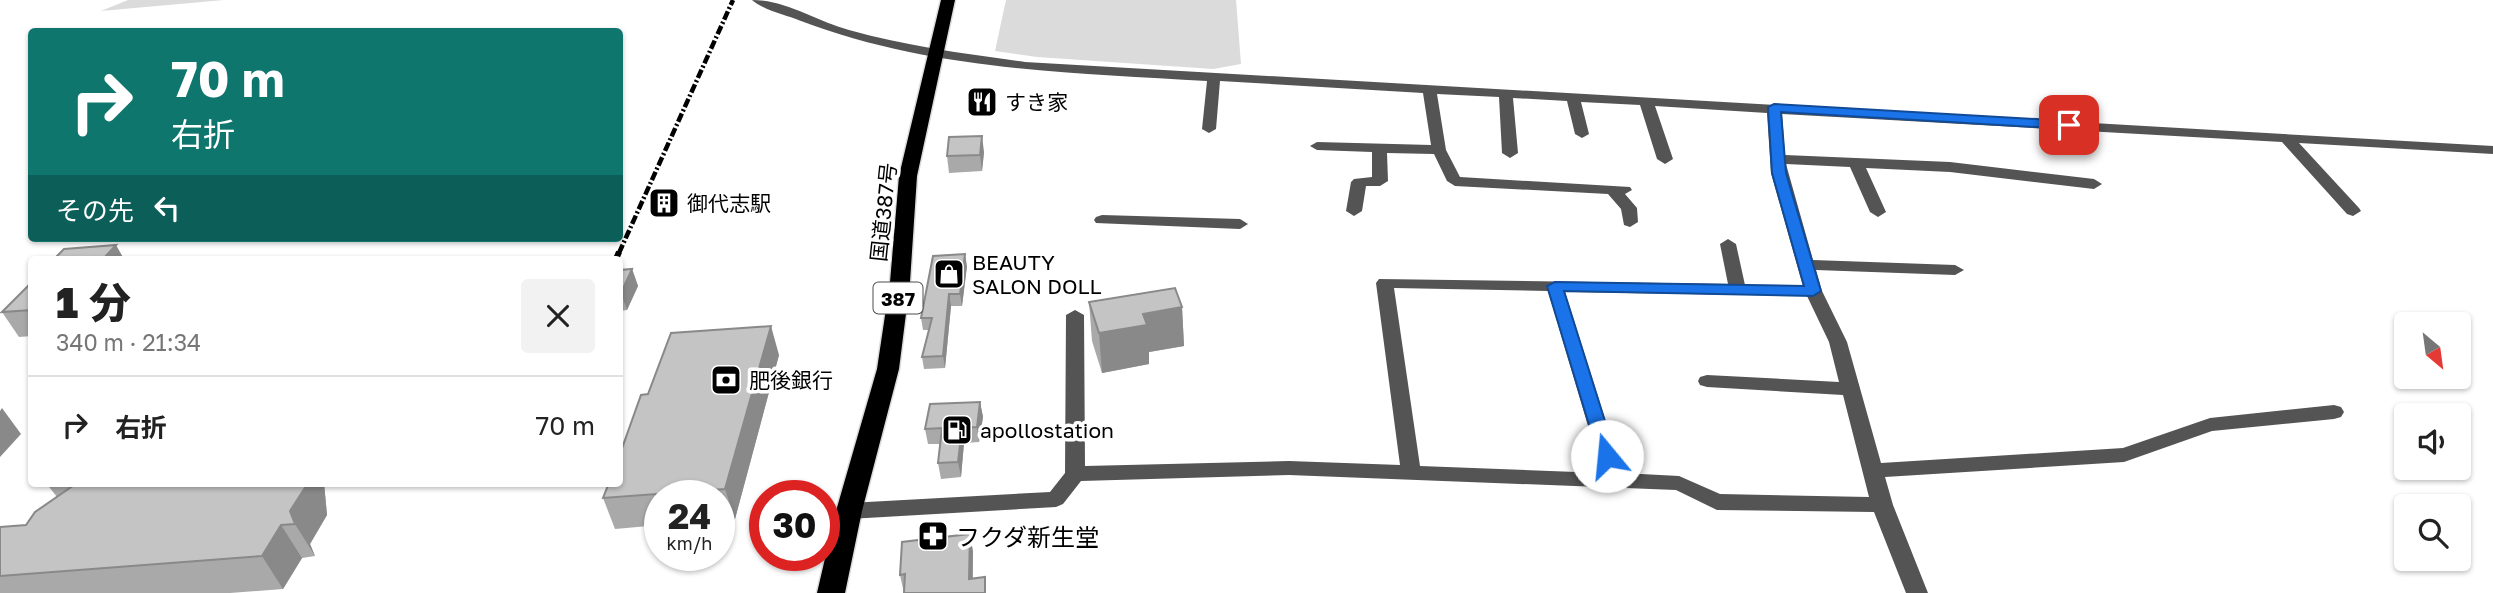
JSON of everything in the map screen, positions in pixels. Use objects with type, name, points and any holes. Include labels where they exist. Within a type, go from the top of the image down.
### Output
[{"type":"highway","name":"国道387号","points":[[831,593],[849,511],[888,369],[900,282],[908,176],[948,0]]},
{"type":"street","points":[[758,0],[845,33],[1025,65],[2493,150]]},
{"type":"street","points":[[1209,129],[1214,76]]},
{"type":"street","points":[[1429,89],[1439,150],[1455,181],[1618,189],[1629,208],[1630,222]]},
{"type":"street","points":[[1506,93],[1510,153]]},
{"type":"street","points":[[1573,97],[1582,134]]},
{"type":"street","points":[[1646,101],[1665,159]]},
{"type":"street","points":[[1774,107],[1779,173],[1813,291],[1838,342],[1882,505],[1917,593]]},
{"type":"street","points":[[2285,137],[2353,211]]},
{"type":"street","points":[[1317,146],[1439,150]]},
{"type":"street","points":[[1354,212],[1359,182],[1380,181],[1379,148]]},
{"type":"street","points":[[1778,159],[1950,167],[2094,184]]},
{"type":"street","points":[[1856,163],[1878,212]]},
{"type":"street","points":[[1102,220],[1240,224]]},
{"type":"street","points":[[1728,244],[1738,290]]},
{"type":"street","points":[[1806,265],[1955,270]]},
{"type":"street","points":[[1411,473],[1385,282],[1813,291]]},
{"type":"street","points":[[1555,286],[1614,480]]},
{"type":"street","points":[[849,511],[1056,499],[1075,474],[1075,316]]},
{"type":"street","points":[[1707,381],[1851,388]]},
{"type":"street","points":[[1873,471],[2124,455],[2210,425],[2334,412]]},
{"type":"street","points":[[1075,474],[1289,468],[1614,480],[1679,483],[1717,502],[1882,505]]},
{"type":"shaded area","points":[[128,0],[224,0],[101,11]]},
{"type":"shaded area","points":[[1006,0],[1236,0],[1241,64],[1213,69],[1037,57],[995,51]]},
{"type":"building","points":[[982,136],[980,155],[947,156],[949,137]]},
{"type":"building","points":[[116,245],[106,256],[57,256],[64,249]]},
{"type":"building","points":[[965,254],[960,294],[949,294],[943,356],[922,357],[932,318],[921,318],[933,256]]},
{"type":"building","points":[[632,269],[623,289],[623,270]]},
{"type":"building","points":[[28,286],[28,310],[2,312]]},
{"type":"building","points":[[1175,288],[1182,307],[1143,314],[1147,325],[1099,333],[1089,302]]},
{"type":"building","points":[[771,326],[728,480],[644,480],[644,495],[603,498],[607,487],[623,487],[623,446],[641,395],[648,394],[671,333]]},
{"type":"building","points":[[980,402],[977,427],[962,428],[958,462],[938,463],[942,428],[925,429],[930,404]]},
{"type":"building","points":[[71,487],[305,487],[290,511],[295,524],[281,525],[262,556],[0,576],[0,527],[26,525],[35,512]]},
{"type":"building","points":[[970,534],[969,579],[985,577],[985,593],[904,593],[905,574],[900,575],[902,542]]},
{"type":"railway","points":[[619,253],[733,0]]},
{"type":"railway","points":[[617,256],[619,252]]},
{"type":"place","name":"すき家","points":[[982,102]]},
{"type":"place","name":"御代志駅","points":[[664,203]]},
{"type":"place","name":"BEAUTY SALON DOLL","points":[[949,274]]},
{"type":"place","name":"肥後銀行","points":[[726,380]]},
{"type":"place","name":"apollostation","points":[[957,430]]},
{"type":"place","name":"フクダ新生堂","points":[[933,536]]},
{"type":"route","points":[[1607,456],[1555,286],[1813,291],[1779,173],[1774,107],[2069,125]]}]
